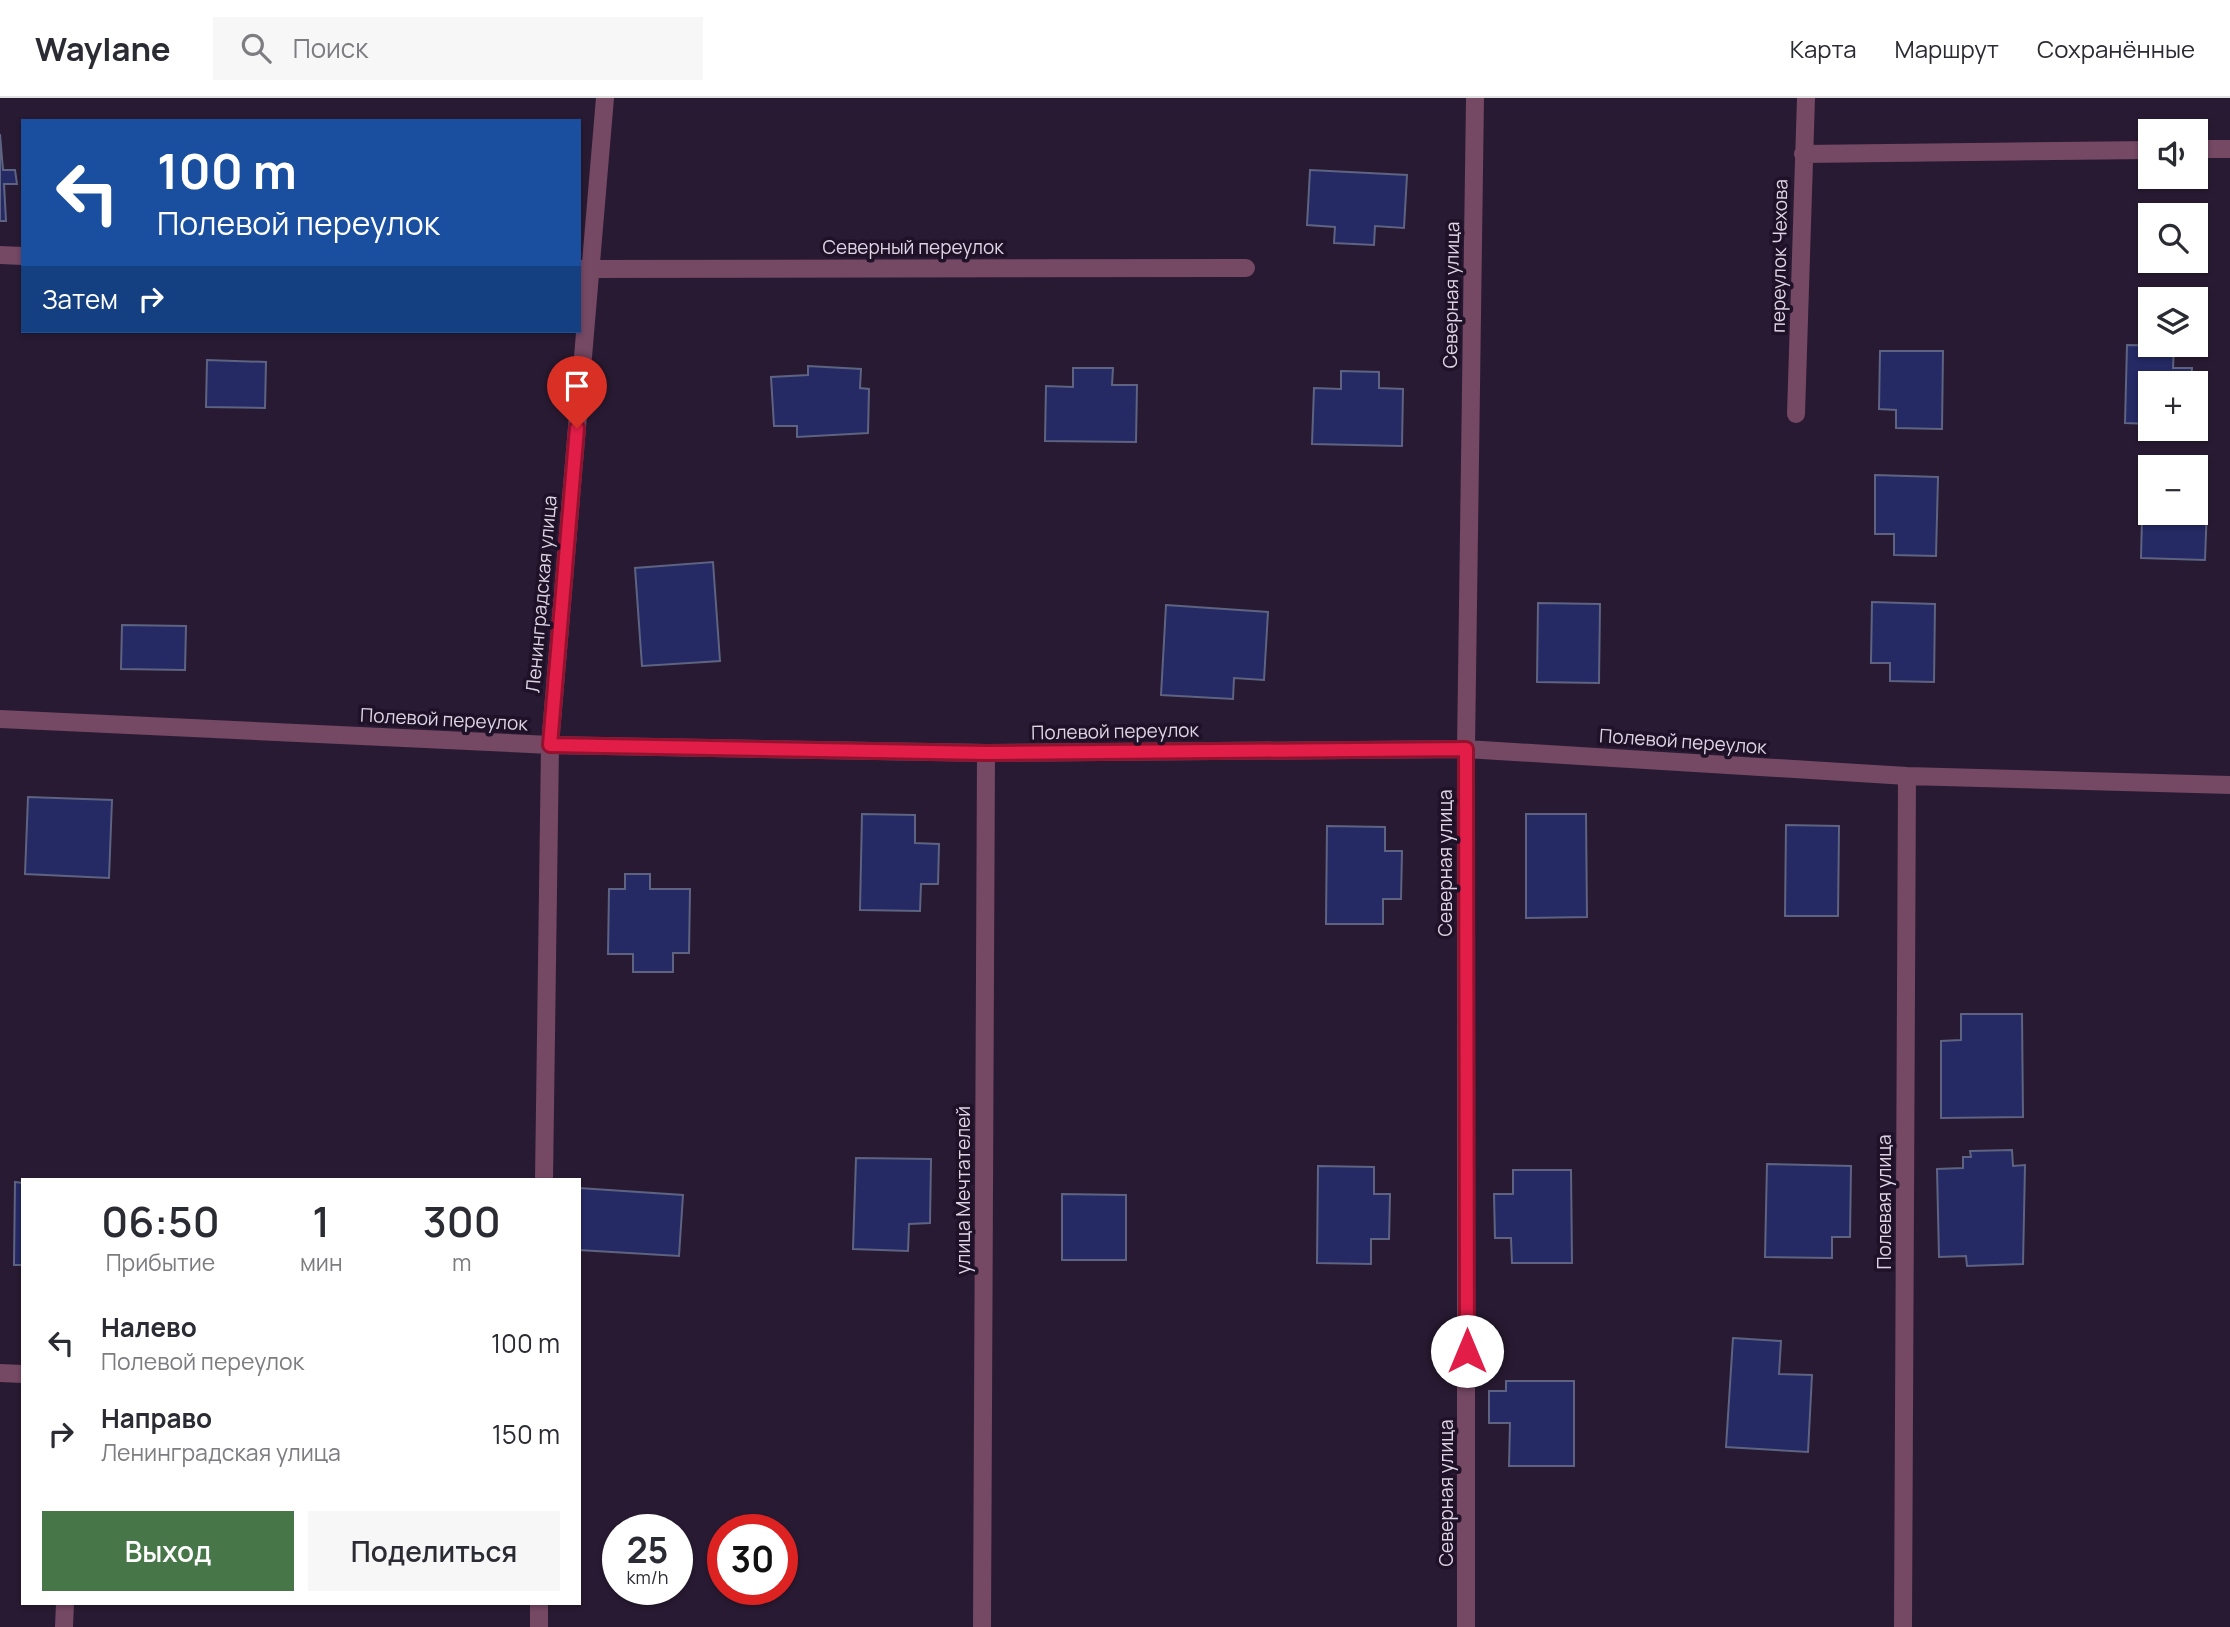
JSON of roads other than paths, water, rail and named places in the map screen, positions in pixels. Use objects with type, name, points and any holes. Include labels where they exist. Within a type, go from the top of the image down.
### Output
[{"type":"street","name":"Ленинградская улица","points":[[581,323],[605,98]]},
{"type":"street","name":"Северная улица","points":[[1466,1627],[1466,749],[1475,98]]},
{"type":"street","name":"переулок Чехова","points":[[1796,414],[1806,98]]},
{"type":"street","points":[[2208,149],[2230,149]]},
{"type":"street","points":[[1803,154],[2138,150]]},
{"type":"street","points":[[0,255],[21,256]]},
{"type":"street","name":"Северный переулок","points":[[585,269],[1246,268]]},
{"type":"street","name":"Ленинградская улица","points":[[544,1178],[550,745],[580,333]]},
{"type":"street","name":"Полевой переулок","points":[[0,719],[550,745],[986,753],[1466,749],[1907,776],[2230,785]]},
{"type":"street","name":"улица Мечтателей","points":[[982,1627],[986,753]]},
{"type":"street","name":"Полевая улица","points":[[1903,1627],[1907,776]]},
{"type":"street","points":[[0,1373],[21,1374]]},
{"type":"street","points":[[64,1627],[65,1605]]},
{"type":"street","points":[[539,1605],[539,1627]]}]
